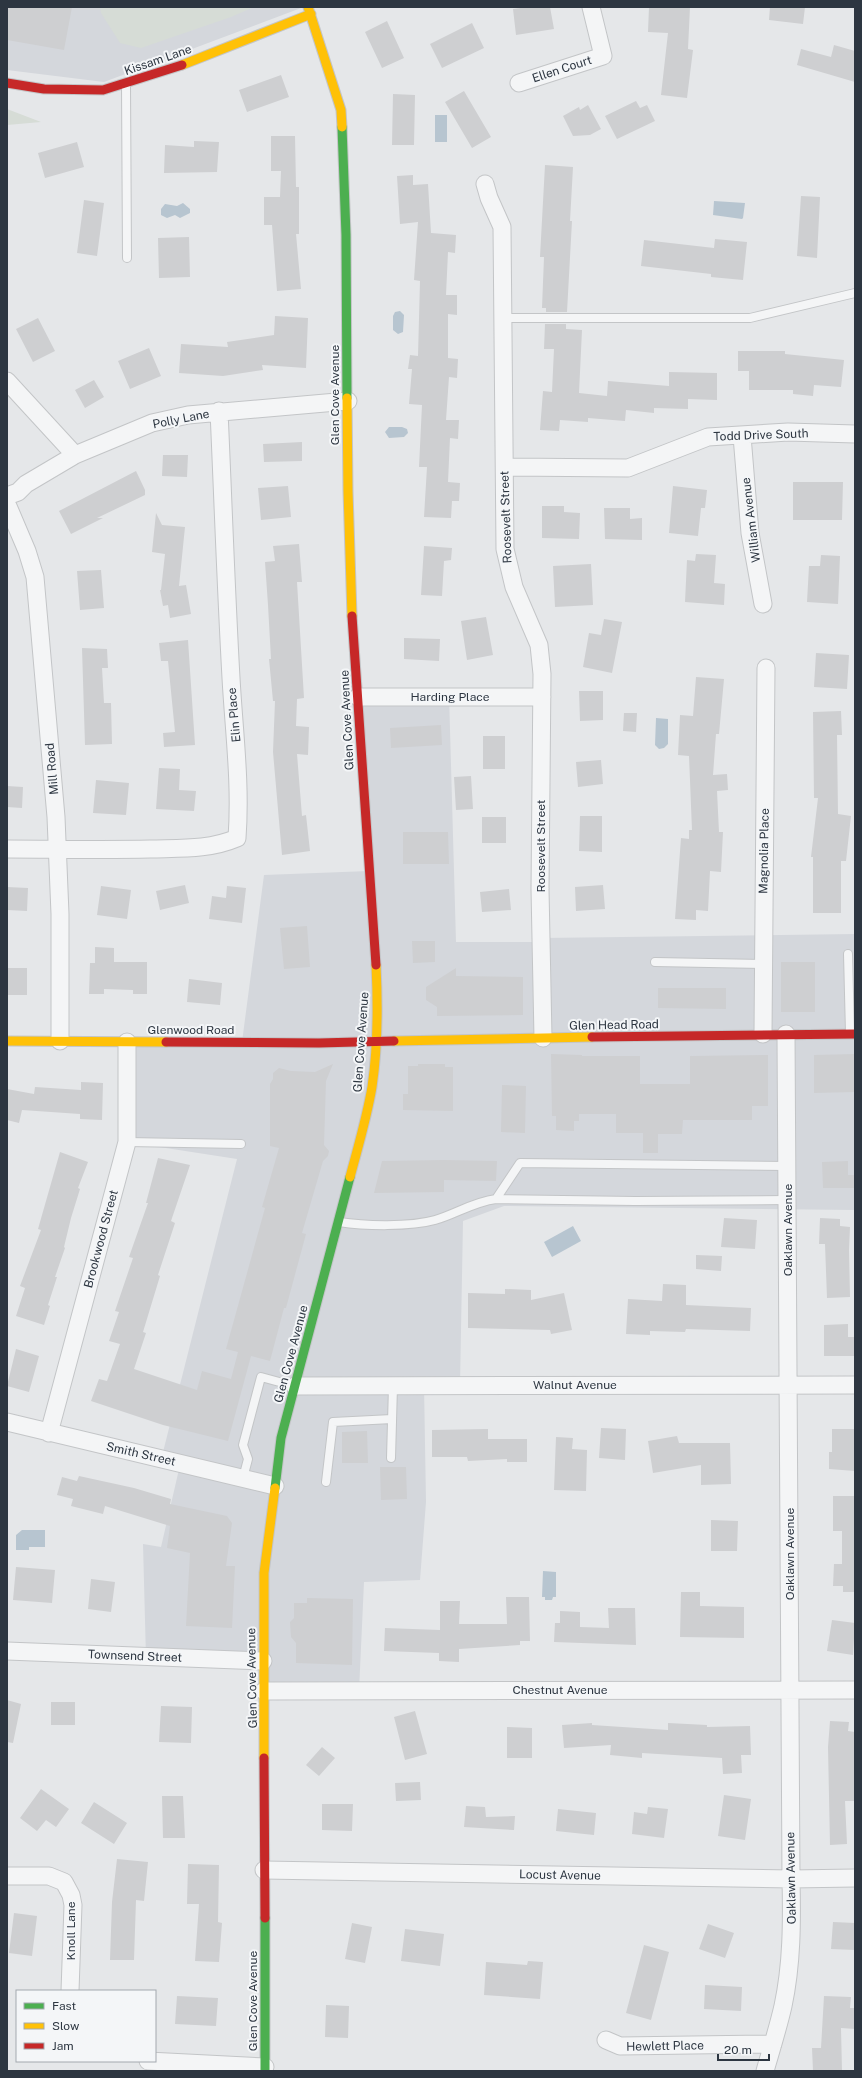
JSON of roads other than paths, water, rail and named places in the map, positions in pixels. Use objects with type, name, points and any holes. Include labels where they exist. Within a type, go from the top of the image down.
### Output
[{"type":"main road","name":"Kissam Lane","points":[[7,83],[44,89],[103,90],[126,84],[207,56],[310,11]]},
{"type":"main road","name":"Glen Cove Avenue","points":[[265,2069],[264,1573],[281,1438],[372,1086],[378,1000],[353,631],[348,491],[346,235],[341,110],[310,11]]},
{"type":"main road","name":"Glen Head Road","points":[[374,1041],[763,1034],[853,1034]]},
{"type":"main road","name":"Glenwood Road","points":[[7,1041],[319,1043],[374,1041]]},
{"type":"street","name":"Ellen Court","points":[[519,83],[603,56],[592,7]]},
{"type":"street","name":"Roosevelt Street","points":[[486,184],[489,198],[502,227],[505,549],[508,568],[514,588],[539,645],[542,674],[540,889],[543,1038]]},
{"type":"street","points":[[7,381],[76,455]]},
{"type":"street","name":"Polly Lane","points":[[7,496],[18,492],[26,484],[76,455],[152,423],[188,415],[219,411],[348,401]]},
{"type":"street","name":"Elin Place","points":[[57,849],[101,850],[200,848],[221,845],[237,838],[239,810],[238,762],[231,678],[219,411]]},
{"type":"street","name":"Todd Drive South","points":[[504,467],[628,468],[708,437],[788,432],[855,434]]},
{"type":"street","name":"William Avenue","points":[[742,436],[750,533],[763,604]]},
{"type":"street","name":"Mill Road","points":[[7,504],[27,551],[34,577],[56,817],[60,914],[60,1041]]},
{"type":"street","name":"Magnolia Place","points":[[763,1034],[766,668]]},
{"type":"street","name":"Harding Place","points":[[358,697],[542,697]]},
{"type":"street","points":[[7,849],[57,849]]},
{"type":"street","name":"Oaklawn Avenue","points":[[765,2071],[783,2007],[788,1976],[792,1918],[790,1879],[788,1166],[786,1034]]},
{"type":"street","name":"Brookwood Street","points":[[49,1433],[127,1142],[127,1042]]},
{"type":"street","name":"Walnut Avenue","points":[[295,1386],[855,1385]]},
{"type":"street","name":"Smith Street","points":[[7,1422],[275,1486]]},
{"type":"street","name":"Townsend Street","points":[[7,1651],[263,1661]]},
{"type":"street","name":"Chestnut Avenue","points":[[264,1691],[855,1690]]},
{"type":"street","name":"Locust Avenue","points":[[264,1870],[790,1879],[855,1878]]},
{"type":"street","name":"Knoll Lane","points":[[7,1876],[49,1876],[64,1882],[71,1895],[73,1905],[70,1990]]},
{"type":"street","name":"Hewlett Place","points":[[606,2040],[620,2046],[773,2044]]},
{"type":"street","points":[[156,2062],[265,2069]]},
{"type":"lane","points":[[126,84],[127,258]]},
{"type":"lane","points":[[503,318],[750,318],[855,293]]},
{"type":"lane","points":[[848,954],[853,1034]]},
{"type":"lane","points":[[655,962],[763,964]]},
{"type":"lane","points":[[127,1142],[241,1144]]},
{"type":"lane","points":[[496,1199],[520,1163],[788,1166]]},
{"type":"lane","points":[[338,1222],[360,1225],[422,1223],[446,1217],[478,1203],[496,1199],[635,1201],[788,1200]]},
{"type":"lane","points":[[243,1478],[248,1459],[243,1445],[261,1378],[295,1386]]},
{"type":"lane","points":[[391,1458],[393,1386]]},
{"type":"lane","points":[[326,1482],[333,1422],[392,1419]]}]
